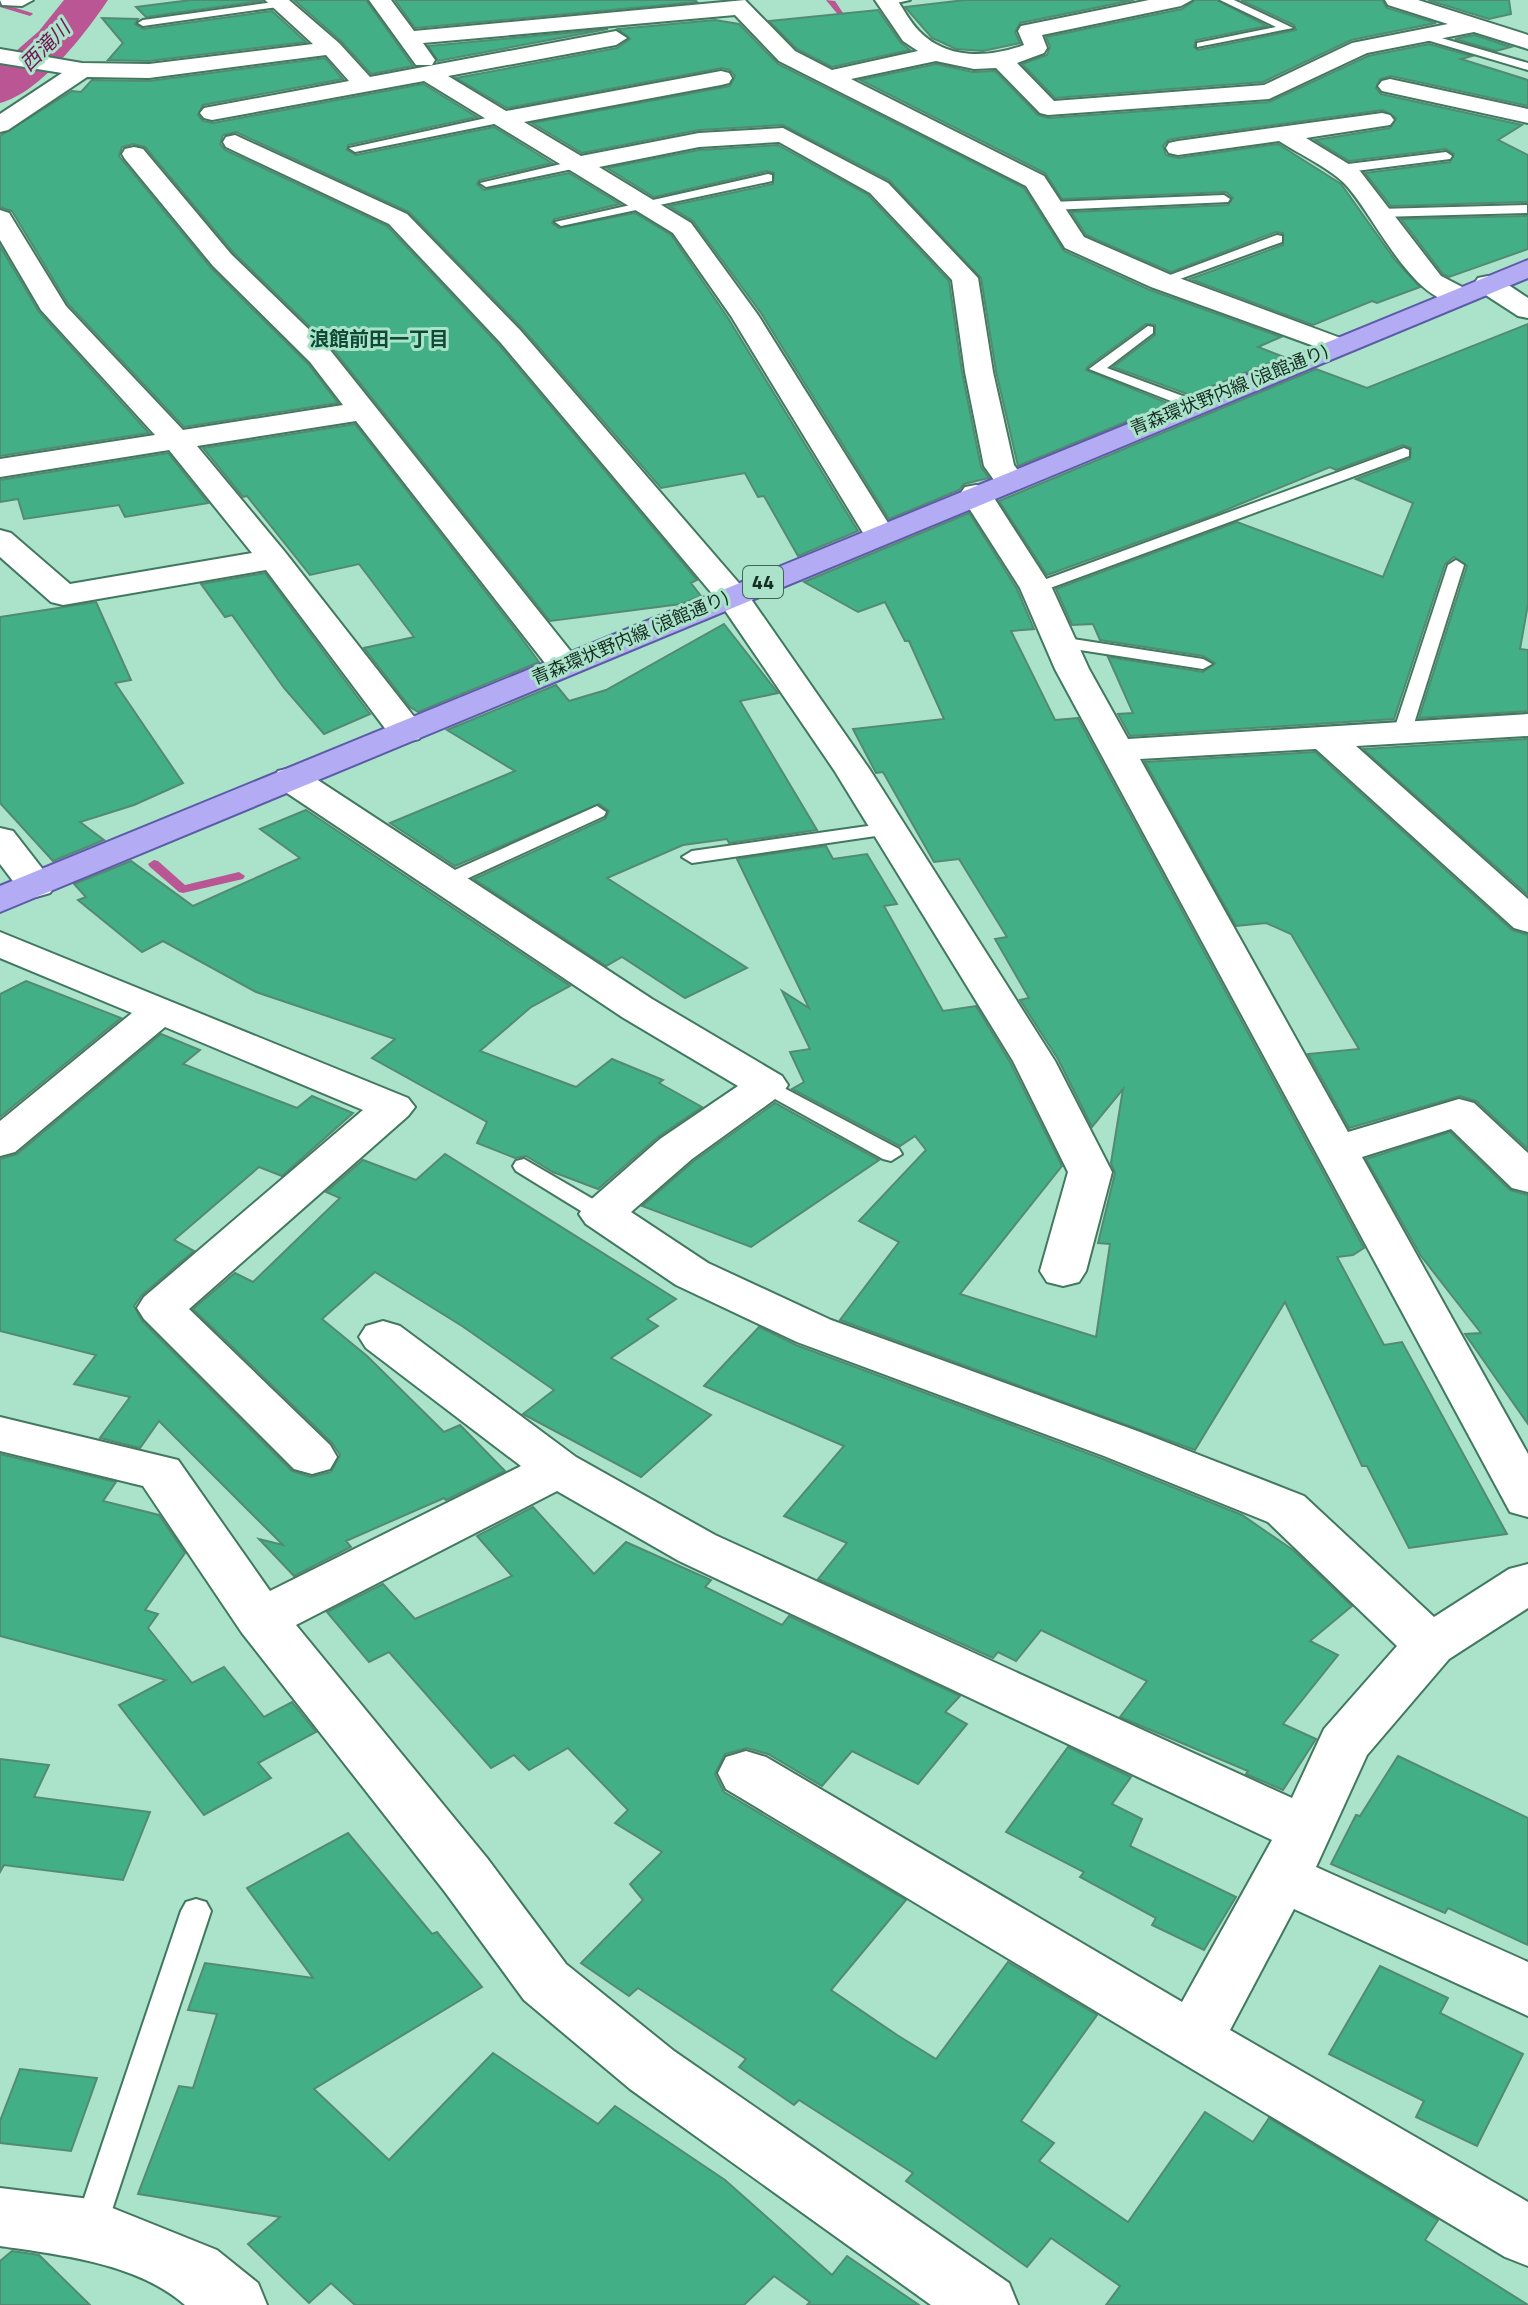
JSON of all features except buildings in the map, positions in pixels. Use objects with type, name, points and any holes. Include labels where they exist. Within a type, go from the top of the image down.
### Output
[{"type":"main road","name":"青森環状野内線 (浪館通り)","points":[[0,900],[1528,268]]},
{"type":"street","points":[[10,0],[22,0]]},
{"type":"street","points":[[380,0],[430,72],[500,119],[645,203],[682,228],[744,315],[820,443],[879,534]]},
{"type":"street","points":[[893,1],[911,36],[936,54],[952,60],[1002,61],[1036,48],[1029,31],[1181,0]]},
{"type":"street","points":[[1396,0],[1528,42]]},
{"type":"street","points":[[278,2],[331,48],[365,85]]},
{"type":"street","points":[[407,38],[736,4],[787,56],[1035,181],[1074,242],[1161,281],[1336,346]]},
{"type":"street","points":[[1002,61],[1048,108],[1269,92],[1360,48],[1475,25]]},
{"type":"street","points":[[212,113],[616,38]]},
{"type":"street","points":[[5,57],[82,70],[149,71],[331,48]]},
{"type":"street","points":[[831,77],[936,54]]},
{"type":"street","points":[[0,125],[82,70]]},
{"type":"street","points":[[500,119],[721,78]]},
{"type":"street","points":[[1390,86],[1528,116]]},
{"type":"street","points":[[1178,148],[1382,120]]},
{"type":"street","points":[[1284,134],[1351,176],[1431,282],[1473,290],[1528,310]]},
{"type":"street","points":[[578,164],[699,140],[783,135],[879,188],[965,278],[979,372],[999,466],[1010,480]]},
{"type":"street","points":[[235,142],[398,219],[510,336],[732,596],[889,829],[1034,1061],[1090,1172],[1063,1271]]},
{"type":"street","points":[[134,154],[222,260],[320,356],[564,665]]},
{"type":"street","points":[[0,218],[55,310],[176,440],[274,559],[406,731]]},
{"type":"street","points":[[0,468],[361,411]]},
{"type":"street","points":[[976,494],[1036,588],[1060,642],[1118,750],[1528,1499]]},
{"type":"street","points":[[0,540],[63,595],[274,559]]},
{"type":"street","points":[[1118,750],[1528,725]]},
{"type":"street","points":[[1325,738],[1528,920]]},
{"type":"street","points":[[291,779],[637,1008],[767,1085],[676,1149],[602,1214],[692,1274],[814,1331],[1122,1444],[1286,1509],[1430,1645]]},
{"type":"street","points":[[0,839],[36,885]]},
{"type":"street","points":[[0,944],[393,1107],[161,1308],[312,1457]]},
{"type":"street","points":[[0,1143],[160,1011]]},
{"type":"street","points":[[1338,1150],[1459,1112],[1528,1178]]},
{"type":"street","points":[[383,1337],[558,1469],[697,1548],[1294,1853],[1528,1990]]},
{"type":"street","points":[[0,1434],[160,1472],[261,1619],[466,1875],[545,1982],[652,2070],[985,2305]]},
{"type":"street","points":[[261,1619],[558,1469]]},
{"type":"street","points":[[1193,2040],[1294,1853],[1344,1744],[1430,1645],[1528,1583]]},
{"type":"street","points":[[746,1773],[1528,2236]]},
{"type":"street","points":[[0,2217],[90,2229],[194,2271],[234,2305]]},
{"type":"lane","points":[[1201,45],[1287,28],[1225,0]]},
{"type":"lane","points":[[143,23],[278,2]]},
{"type":"lane","points":[[1424,36],[1528,67]]},
{"type":"lane","points":[[355,148],[500,119]]},
{"type":"lane","points":[[1340,169],[1446,156]]},
{"type":"lane","points":[[486,183],[578,164]]},
{"type":"lane","points":[[561,222],[768,178]]},
{"type":"lane","points":[[1052,206],[1224,199]]},
{"type":"lane","points":[[1379,213],[1527,209]]},
{"type":"lane","points":[[1161,281],[1277,239]]},
{"type":"lane","points":[[1148,330],[1096,369],[1194,405]]},
{"type":"lane","points":[[1036,588],[1404,453]]},
{"type":"lane","points":[[1402,733],[1456,565]]},
{"type":"lane","points":[[1060,642],[1203,664]]},
{"type":"lane","points":[[444,882],[597,812]]},
{"type":"lane","points":[[692,857],[889,829]]},
{"type":"lane","points":[[767,1085],[891,1154]]},
{"type":"lane","points":[[524,1166],[602,1214]]},
{"type":"lane","points":[[90,2229],[196,1911]]},
{"type":"waterway","name":"西滝川","points":[[0,89],[55,40],[87,0]]},
{"type":"waterway","points":[[829,0],[851,27]]},
{"type":"waterway","points":[[0,5],[30,14]]},
{"type":"waterway","points":[[57,14],[76,14]]},
{"type":"waterway","points":[[937,62],[956,70],[956,80]]},
{"type":"waterway","points":[[154,864],[183,889],[239,876]]},
{"type":"district","name":"浪館前田一丁目","points":[[379,339]]}]
